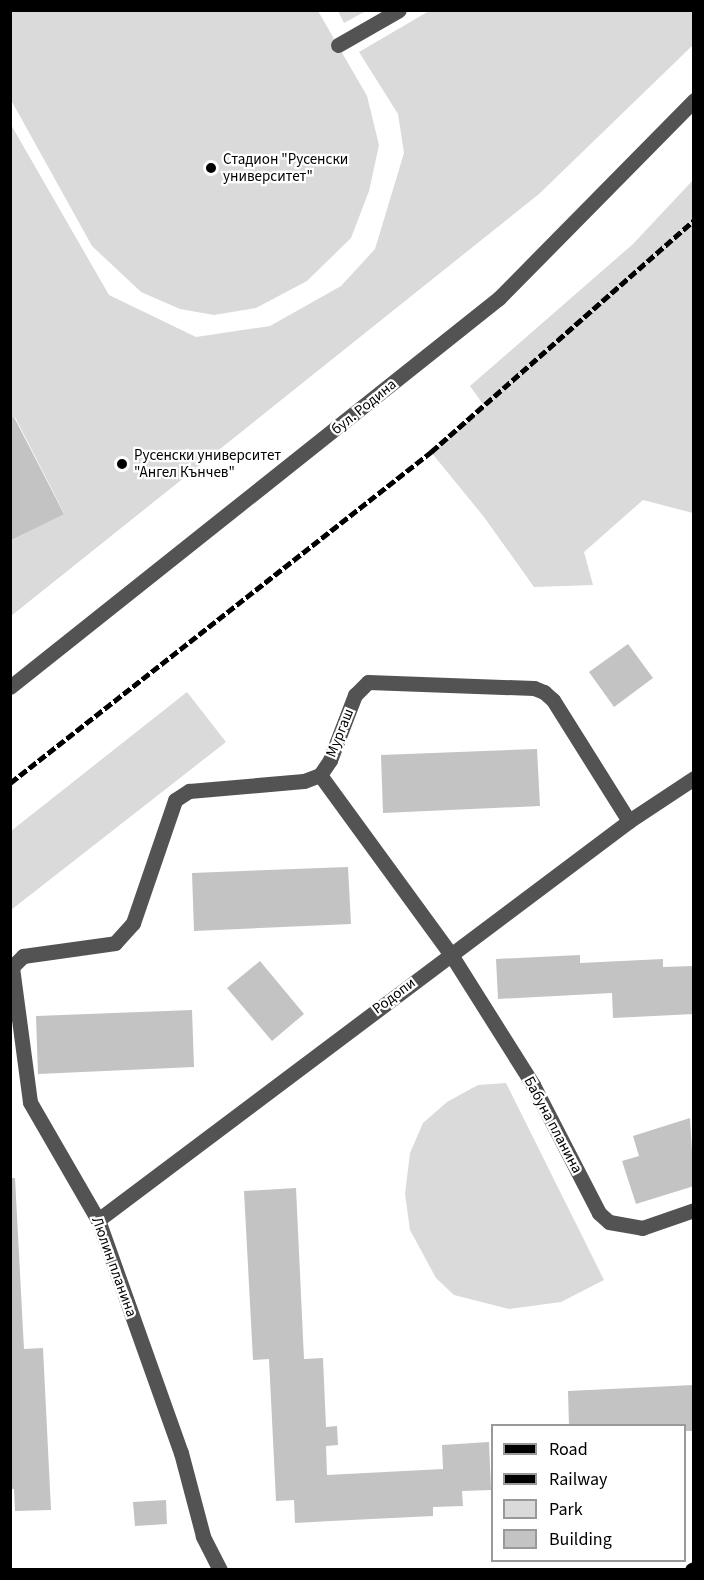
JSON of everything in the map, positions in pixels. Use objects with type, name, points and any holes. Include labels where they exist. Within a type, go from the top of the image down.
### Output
[{"type":"street","points":[[338,45],[399,10]]},
{"type":"street","name":"бул. Родина","points":[[10,687],[500,298],[693,100]]},
{"type":"street","name":"Мургаш","points":[[12,967],[23,956],[115,943],[134,923],[165,820],[175,800],[189,791],[304,781],[320,775],[330,760],[356,695],[368,682],[534,688],[553,700],[628,821]]},
{"type":"street","name":"Бабуна планина","points":[[320,775],[450,953],[532,1084],[599,1213],[609,1222],[642,1228],[693,1210]]},
{"type":"street","name":"Родопи","points":[[98,1220],[450,953],[628,821],[693,778]]},
{"type":"street","name":"Люлин планина","points":[[12,967],[30,1102],[98,1220],[181,1453],[203,1536],[220,1569]]},
{"type":"green space","name":"Стадион \"Русенски университет\"","points":[[10,11],[318,11],[367,96],[379,145],[369,191],[351,238],[307,281],[256,308],[214,315],[180,309],[141,292],[92,246],[11,100]]},
{"type":"green space","points":[[338,11],[366,11],[344,23]]},
{"type":"green space","points":[[429,11],[693,11],[693,45],[539,194],[11,616],[11,541],[64,513],[15,417],[11,418],[10,123],[109,295],[196,337],[270,326],[341,286],[375,249],[404,153],[398,114],[359,52]]},
{"type":"green space","points":[[693,180],[693,513],[643,500],[584,552],[593,585],[534,587],[484,517],[431,452],[485,407],[470,386],[633,244]]},
{"type":"green space","points":[[187,692],[226,742],[11,910],[11,831]]},
{"type":"green space","points":[[506,1083],[604,1280],[561,1302],[509,1309],[454,1295],[436,1278],[410,1230],[405,1194],[410,1153],[423,1123],[447,1102],[478,1085]]},
{"type":"building","points":[[14,417],[64,514],[10,541],[10,418]]},
{"type":"building","points":[[628,644],[653,678],[614,707],[589,672]]},
{"type":"building","points":[[537,749],[540,806],[383,813],[381,755]]},
{"type":"building","points":[[348,867],[351,924],[194,931],[192,873]]},
{"type":"building","points":[[580,955],[580,963],[663,959],[663,967],[694,966],[694,1014],[613,1018],[612,993],[498,999],[496,959]]},
{"type":"building","points":[[260,961],[304,1014],[272,1041],[227,988]]},
{"type":"building","points":[[192,1010],[194,1067],[38,1074],[36,1016]]},
{"type":"building","points":[[690,1118],[694,1186],[636,1204],[622,1161],[639,1156],[633,1136]]},
{"type":"building","points":[[10,1178],[15,1178],[24,1349],[43,1348],[51,1510],[15,1511],[14,1489],[10,1489]]},
{"type":"building","points":[[296,1188],[304,1359],[323,1358],[326,1427],[337,1426],[338,1445],[326,1446],[327,1475],[443,1469],[442,1445],[489,1442],[491,1490],[462,1491],[463,1506],[433,1507],[433,1516],[295,1523],[294,1500],[276,1501],[269,1359],[253,1360],[244,1191]]},
{"type":"building","points":[[694,1385],[694,1431],[686,1431],[686,1424],[569,1424],[568,1391]]},
{"type":"building","points":[[166,1500],[167,1524],[135,1526],[133,1502]]},
{"type":"railway","points":[[10,783],[431,452],[694,220]]},
{"type":"place","name":"Стадион \"Русенски университет\"","points":[[211,168]]},
{"type":"place","name":"Русенски университет \"Ангел Кънчев\"","points":[[122,464]]}]
